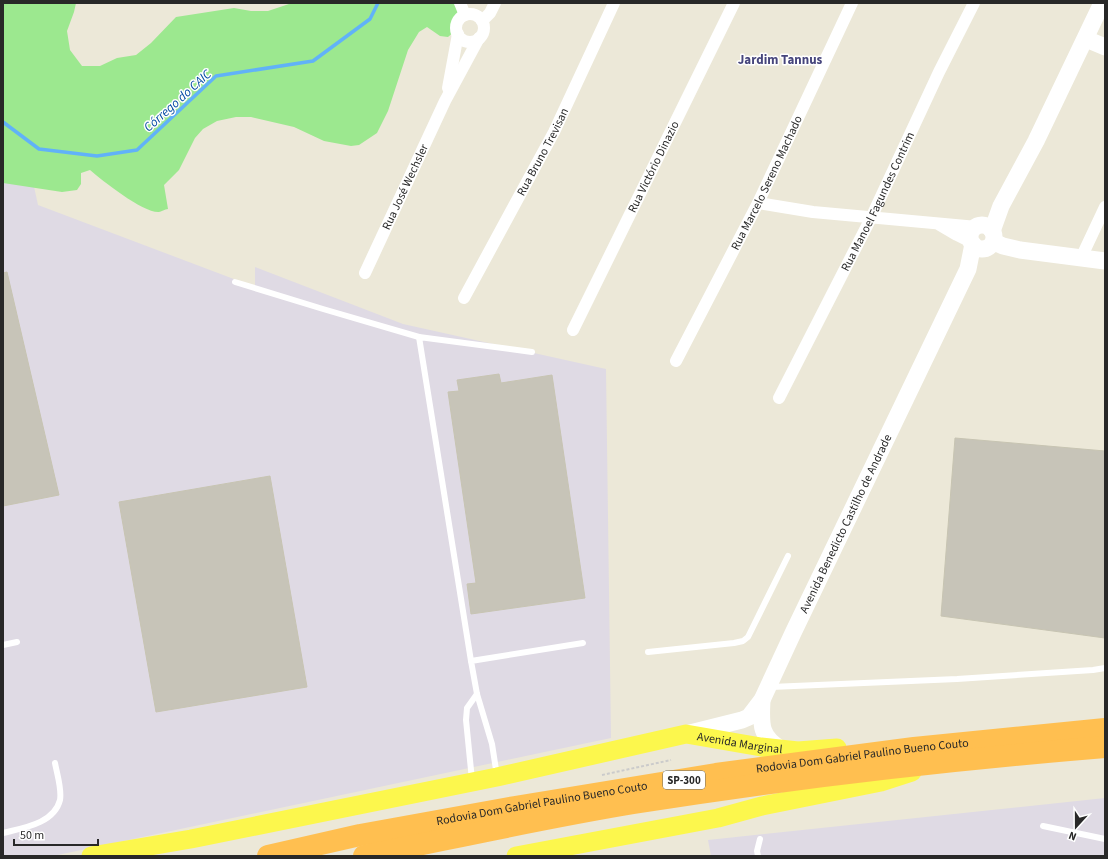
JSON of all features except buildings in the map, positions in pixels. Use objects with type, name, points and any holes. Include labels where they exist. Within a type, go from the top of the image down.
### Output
[{"type":"highway","name":"Rodovia Dom Gabriel Paulino Bueno Couto","points":[[268,856],[360,835],[515,807],[716,774],[938,746],[1105,729]]},
{"type":"highway","name":"Rodovia Dom Gabriel Paulino Bueno Couto","points":[[364,856],[633,803],[809,777],[954,760],[1105,747]]},
{"type":"main road","points":[[1102,3],[1036,141],[982,237],[1003,246],[1020,250],[1105,261]]},
{"type":"main road","points":[[1086,39],[1105,47]]},
{"type":"main road","name":"Avenida Benedicto Castilho de Andrade","points":[[686,734],[749,717],[766,693],[793,633],[982,237]]},
{"type":"main road","points":[[766,693],[761,722],[763,730],[768,739],[781,749]]},
{"type":"main road","points":[[91,856],[191,839],[497,778],[686,734]]},
{"type":"main road","name":"Avenida Marginal","points":[[686,734],[761,747],[798,751],[899,743],[938,746]]},
{"type":"main road","points":[[516,856],[718,818],[762,806],[880,782],[954,760]]},
{"type":"street","points":[[460,3],[465,15]]},
{"type":"street","points":[[482,21],[490,13],[495,3]]},
{"type":"street","name":"Rua Bruno Trevisan","points":[[464,298],[554,132],[614,3]]},
{"type":"street","name":"Rua Victório Dinazio","points":[[573,330],[734,3]]},
{"type":"street","name":"Rua Marcelo Sereno Machado","points":[[676,361],[758,203],[852,3]]},
{"type":"street","name":"Rua Manoel Fagundes Contrim","points":[[779,398],[871,218],[939,72],[974,3]]},
{"type":"street","points":[[465,15],[474,15],[482,21],[482,35],[470,42],[460,38],[456,25],[465,15]]},
{"type":"street","name":"Rua José Wechsler","points":[[445,101],[458,34]]},
{"type":"street","name":"Rua José Wechsler","points":[[365,273],[445,101],[478,38]]},
{"type":"street","points":[[758,203],[813,212],[938,224],[982,237]]},
{"type":"street","points":[[1081,258],[1105,207]]},
{"type":"lane","points":[[235,282],[419,337],[532,352]]},
{"type":"lane","points":[[419,337],[471,661],[477,694],[492,744],[497,778]]},
{"type":"lane","points":[[648,652],[743,641],[748,637],[788,556]]},
{"type":"lane","points":[[3,645],[16,642]]},
{"type":"lane","points":[[471,661],[583,643]]},
{"type":"lane","points":[[766,693],[1105,668]]},
{"type":"lane","points":[[473,782],[466,720],[467,708],[477,694]]},
{"type":"lane","points":[[3,833],[39,822],[53,813],[60,800],[60,791],[55,763]]},
{"type":"lane","points":[[1043,826],[1105,839]]},
{"type":"lane","points":[[758,856],[757,851],[760,839]]},
{"type":"shaded area","points":[[3,181],[33,182],[38,205],[255,287],[255,267],[403,324],[606,369],[611,738],[53,856],[3,856]]},
{"type":"shaded area","points":[[1105,798],[1105,856],[711,856],[708,840]]},
{"type":"green space","points":[[3,3],[76,3],[67,31],[70,50],[82,66],[100,66],[117,58],[136,55],[151,43],[176,17],[234,8],[251,11],[268,11],[292,3],[459,3],[461,18],[459,26],[448,37],[440,36],[427,27],[419,32],[408,50],[388,111],[377,133],[359,145],[351,146],[324,141],[294,127],[251,117],[236,117],[217,121],[203,129],[195,138],[179,170],[164,185],[168,209],[159,212],[152,211],[134,202],[90,170],[81,173],[81,184],[77,190],[62,192],[3,183]]},
{"type":"waterway","name":"Córrego do CAIC","points":[[3,122],[39,149],[97,156],[137,150],[216,76],[313,61],[370,19],[378,3]]},
{"type":"district","name":"Jardim Tannus","points":[[780,59]]}]
